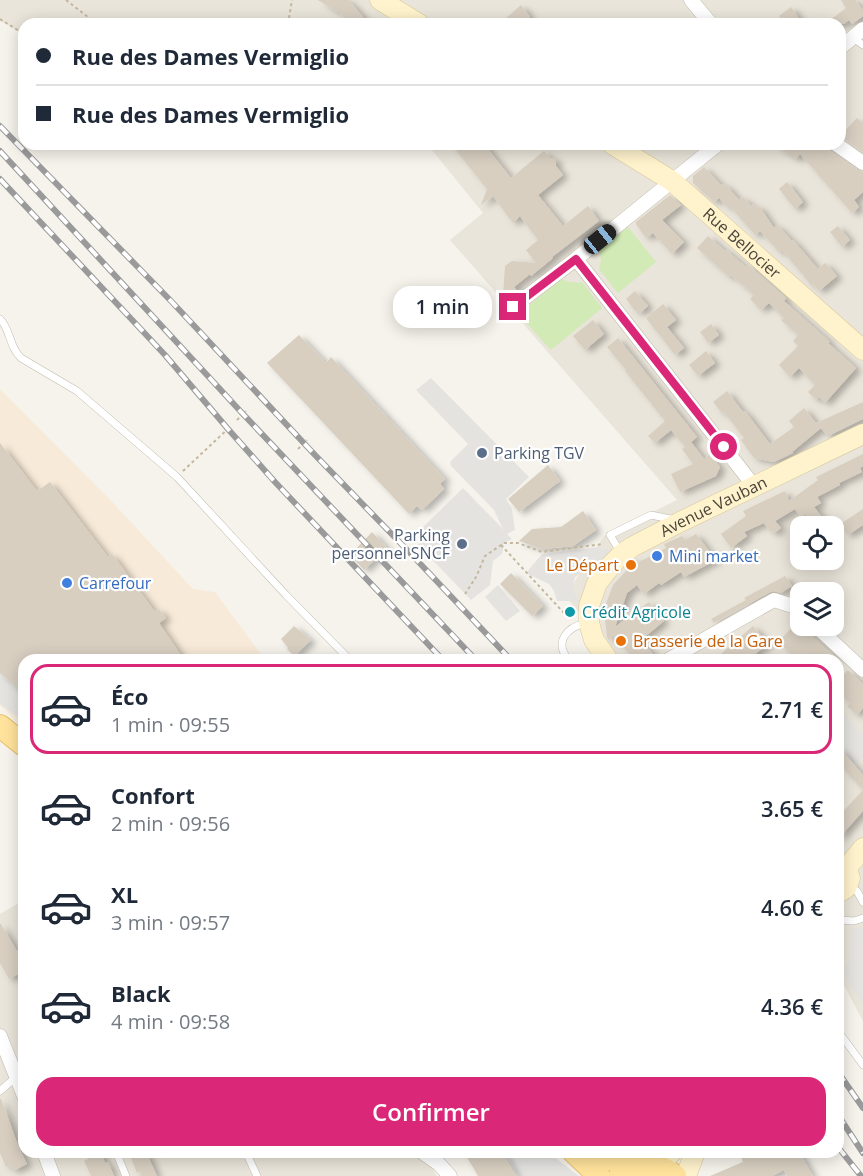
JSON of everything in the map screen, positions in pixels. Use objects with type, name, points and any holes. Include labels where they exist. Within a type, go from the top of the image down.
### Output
[{"type":"main road","points":[[380,0],[409,18]]},
{"type":"main road","name":"Rue Bellocier","points":[[622,150],[672,181],[863,350]]},
{"type":"main road","name":"Avenue Vauban","points":[[589,614],[597,583],[612,564],[616,549],[632,547],[863,434]]},
{"type":"main road","points":[[589,614],[594,640],[602,654]]},
{"type":"main road","points":[[0,726],[18,740]]},
{"type":"main road","points":[[844,877],[863,849]]},
{"type":"main road","points":[[580,1158],[598,1176]]},
{"type":"main road","points":[[610,1158],[626,1172],[644,1165],[669,1165]]},
{"type":"main road","points":[[686,1176],[692,1158]]},
{"type":"street","points":[[692,0],[706,18]]},
{"type":"street","points":[[846,45],[860,37]]},
{"type":"street","points":[[513,307],[711,150]]},
{"type":"street","points":[[845,150],[863,163]]},
{"type":"street","points":[[576,259],[754,486]]},
{"type":"street","points":[[679,654],[774,600],[790,605]]},
{"type":"street","points":[[827,636],[863,670]]},
{"type":"street","points":[[0,1036],[18,1067]]},
{"type":"street","points":[[46,1158],[53,1176]]},
{"type":"street","points":[[430,1158],[450,1176]]},
{"type":"lane","points":[[0,319],[5,324],[12,348],[21,358],[77,391],[177,477],[344,654]]},
{"type":"lane","points":[[564,654],[562,645],[566,633],[589,614]]},
{"type":"lane","points":[[844,879],[857,891],[863,902]]},
{"type":"lane","points":[[844,921],[863,918]]},
{"type":"lane","points":[[844,1039],[863,1065]]},
{"type":"lane","points":[[0,1091],[18,1067]]},
{"type":"lane","points":[[118,1158],[126,1176]]},
{"type":"lane","points":[[249,1158],[257,1176]]},
{"type":"path","points":[[66,0],[89,18]]},
{"type":"path","points":[[289,18],[292,0]]},
{"type":"path","points":[[0,18],[18,30]]},
{"type":"path","points":[[237,420],[246,411]]},
{"type":"path","points":[[177,477],[231,426]]},
{"type":"path","points":[[298,449],[307,440]]},
{"type":"path","points":[[465,594],[476,577],[485,556],[504,543],[518,543],[542,552],[616,549]]},
{"type":"path","points":[[501,545],[564,613]]},
{"type":"shaded area","points":[[0,0],[863,0],[863,1021],[844,985],[844,654],[616,654],[565,596],[604,536],[677,500],[450,240],[483,213],[432,150],[846,150],[846,18],[18,18],[18,31],[0,21]]},
{"type":"shaded area","points":[[431,378],[529,477],[506,499],[512,509],[515,530],[507,534],[512,539],[504,543],[502,554],[493,561],[490,585],[471,600],[418,545],[424,536],[423,527],[463,488],[505,531],[494,510],[451,466],[450,462],[468,444],[416,390]]},
{"type":"shaded area","points":[[0,389],[115,505],[193,589],[215,592],[261,654],[18,654],[18,723],[0,705]]},
{"type":"shaded area","points":[[598,547],[610,551],[595,567],[589,567],[575,577],[574,593],[580,601],[557,601],[549,584],[526,573],[542,554]]},
{"type":"shaded area","points":[[498,585],[520,611],[506,621],[485,597]]},
{"type":"shaded area","points":[[0,663],[18,686],[18,718],[0,704]]},
{"type":"shaded area","points":[[844,715],[863,734],[863,758],[855,765],[844,753]]},
{"type":"shaded area","points":[[18,904],[18,1158],[424,1158],[437,1176],[0,1176],[0,914]]},
{"type":"shaded area","points":[[863,927],[863,1005],[844,974],[844,968],[849,961],[851,929]]},
{"type":"shaded area","points":[[509,1158],[556,1158],[579,1176],[519,1176]]},
{"type":"green space","points":[[628,227],[656,262],[618,293],[599,269],[601,261],[599,248]]},
{"type":"green space","points":[[562,279],[582,282],[602,308],[551,350],[518,314]]},
{"type":"building","points":[[318,0],[350,0],[348,2],[364,18],[344,18]]},
{"type":"building","points":[[841,0],[855,0],[863,10],[863,16],[852,24],[849,20],[846,22],[846,18],[833,18],[846,8]]},
{"type":"building","points":[[521,5],[530,17],[529,18],[506,18]]},
{"type":"building","points":[[791,7],[799,18],[780,18],[779,16]]},
{"type":"building","points":[[857,118],[863,124],[863,152],[846,140],[846,130]]},
{"type":"building","points":[[456,150],[489,150],[511,178],[544,151],[550,158],[556,158],[556,166],[563,175],[538,195],[563,226],[588,206],[599,221],[514,287],[518,292],[507,300],[503,296],[505,266],[512,261],[536,263],[526,250],[538,240],[520,216],[513,223],[493,196],[481,205],[487,189]]},
{"type":"building","points":[[783,150],[830,150],[863,172],[863,192],[854,200],[859,207],[852,213],[800,154],[796,159]]},
{"type":"building","points":[[704,167],[721,185],[726,185],[739,200],[743,197],[751,206],[753,204],[756,208],[759,206],[774,228],[777,225],[818,269],[825,263],[837,276],[819,291],[813,284],[811,285],[782,250],[779,252],[760,231],[755,235],[729,205],[727,207],[719,198],[714,202],[693,183],[693,176]]},
{"type":"building","points":[[787,182],[803,202],[795,209],[779,189]]},
{"type":"building","points":[[670,195],[681,205],[662,220],[684,242],[672,254],[653,233],[646,238],[636,224]]},
{"type":"building","points":[[838,226],[850,240],[842,247],[830,232]]},
{"type":"building","points":[[708,236],[746,267],[748,265],[786,298],[784,301],[856,368],[825,403],[819,397],[816,400],[808,392],[815,385],[799,368],[790,377],[779,365],[798,346],[793,341],[798,335],[781,320],[784,318],[769,303],[761,310],[750,299],[754,295],[731,275],[729,277],[697,248]]},
{"type":"building","points":[[635,291],[648,306],[640,313],[638,310],[636,312],[626,299]]},
{"type":"building","points":[[663,304],[676,320],[667,327],[684,348],[675,355],[646,318]]},
{"type":"building","points":[[593,320],[604,334],[585,350],[573,336]]},
{"type":"building","points":[[711,324],[719,335],[708,343],[700,332]]},
{"type":"building","points":[[299,335],[326,363],[331,357],[445,479],[440,484],[444,489],[422,510],[417,506],[409,514],[267,363]]},
{"type":"building","points":[[618,338],[697,437],[691,442],[704,459],[710,454],[720,467],[716,476],[680,492],[671,474],[693,464],[682,449],[685,447],[671,430],[655,443],[648,436],[665,421],[607,347]]},
{"type":"building","points":[[706,351],[715,363],[698,376],[689,365]]},
{"type":"building","points":[[727,391],[770,444],[794,427],[789,421],[804,408],[816,423],[863,402],[863,419],[828,436],[821,428],[793,453],[774,462],[754,458],[741,440],[744,438],[724,412],[722,413],[713,402]]},
{"type":"building","name":"Carrefour","points":[[0,443],[37,491],[50,482],[108,557],[112,554],[155,612],[159,609],[166,618],[159,623],[180,654],[18,654],[18,689],[0,673]]},
{"type":"building","points":[[863,454],[863,466],[860,468],[862,472],[817,497],[821,503],[814,507],[821,516],[805,514],[800,516],[795,509],[775,521],[781,528],[774,533],[764,523],[744,532],[747,536],[731,548],[721,534],[746,516],[743,511],[785,491],[789,501],[818,480],[816,477]]},
{"type":"building","points":[[548,465],[560,481],[519,512],[508,499]]},
{"type":"building","points":[[863,509],[863,525],[848,535],[844,531],[844,522]]},
{"type":"building","points":[[583,511],[596,530],[573,546],[542,549],[519,541],[532,529],[561,527]]},
{"type":"building","points":[[372,532],[387,548],[364,570],[350,555]]},
{"type":"building","points":[[696,534],[716,560],[684,577],[681,572],[644,594],[637,585],[627,593],[615,627],[649,602],[664,621],[641,640],[653,654],[629,654],[612,635],[609,641],[607,637],[604,609],[613,585],[626,571],[625,568],[636,559],[639,562],[666,548],[664,544],[682,536],[685,540]]},
{"type":"building","points":[[511,573],[543,606],[532,616],[500,584]]},
{"type":"building","points":[[785,576],[790,583],[790,587],[781,593],[770,592],[714,623],[711,619],[746,600],[744,598]]},
{"type":"building","points":[[294,626],[311,640],[296,654],[292,654],[281,639]]},
{"type":"building","points":[[753,626],[768,644],[755,654],[721,654]]},
{"type":"building","points":[[790,629],[790,636],[812,636],[831,654],[791,654],[778,642]]},
{"type":"building","points":[[848,670],[863,684],[863,708],[857,715],[847,706],[850,703],[844,698],[844,674]]},
{"type":"building","points":[[844,753],[863,775],[863,790],[844,769]]},
{"type":"building","points":[[863,790],[863,811],[844,832],[844,811]]},
{"type":"building","points":[[0,923],[18,950],[18,974],[9,979],[0,963]]},
{"type":"building","points":[[1,1099],[18,1145],[18,1158],[24,1158],[27,1164],[13,1171],[10,1165],[6,1167],[0,1153]]},
{"type":"building","points":[[103,1158],[105,1163],[108,1162],[114,1176],[91,1176],[84,1161]]},
{"type":"building","points":[[131,1158],[149,1158],[157,1176],[142,1176],[140,1171],[137,1173]]},
{"type":"building","points":[[468,1158],[506,1158],[516,1176],[478,1176]]},
{"type":"building","points":[[741,1158],[802,1158],[813,1176],[787,1176],[784,1170],[772,1176],[710,1176],[743,1162]]},
{"type":"railway","points":[[0,126],[18,144]]},
{"type":"railway","points":[[23,150],[171,301],[505,654]]},
{"type":"railway","points":[[0,151],[243,414],[470,654]]},
{"type":"railway","points":[[0,179],[165,355],[275,482],[437,654]]},
{"type":"railway","points":[[844,1081],[863,1108]]},
{"type":"railway","points":[[844,1124],[863,1153]]},
{"type":"railway","points":[[844,1155],[861,1176]]},
{"type":"place","name":"Parking TGV","points":[[482,453]]},
{"type":"place","name":"Parking personnel SNCF","points":[[462,544]]},
{"type":"place","name":"Mini market","points":[[657,556]]},
{"type":"place","name":"Le Départ","points":[[631,565]]},
{"type":"place","name":"Carrefour","points":[[67,583]]},
{"type":"place","name":"Crédit Agricole","points":[[570,612]]},
{"type":"place","name":"Brasserie de la Gare","points":[[621,641]]},
{"type":"route","points":[[513,307],[576,259],[724,447]]}]
